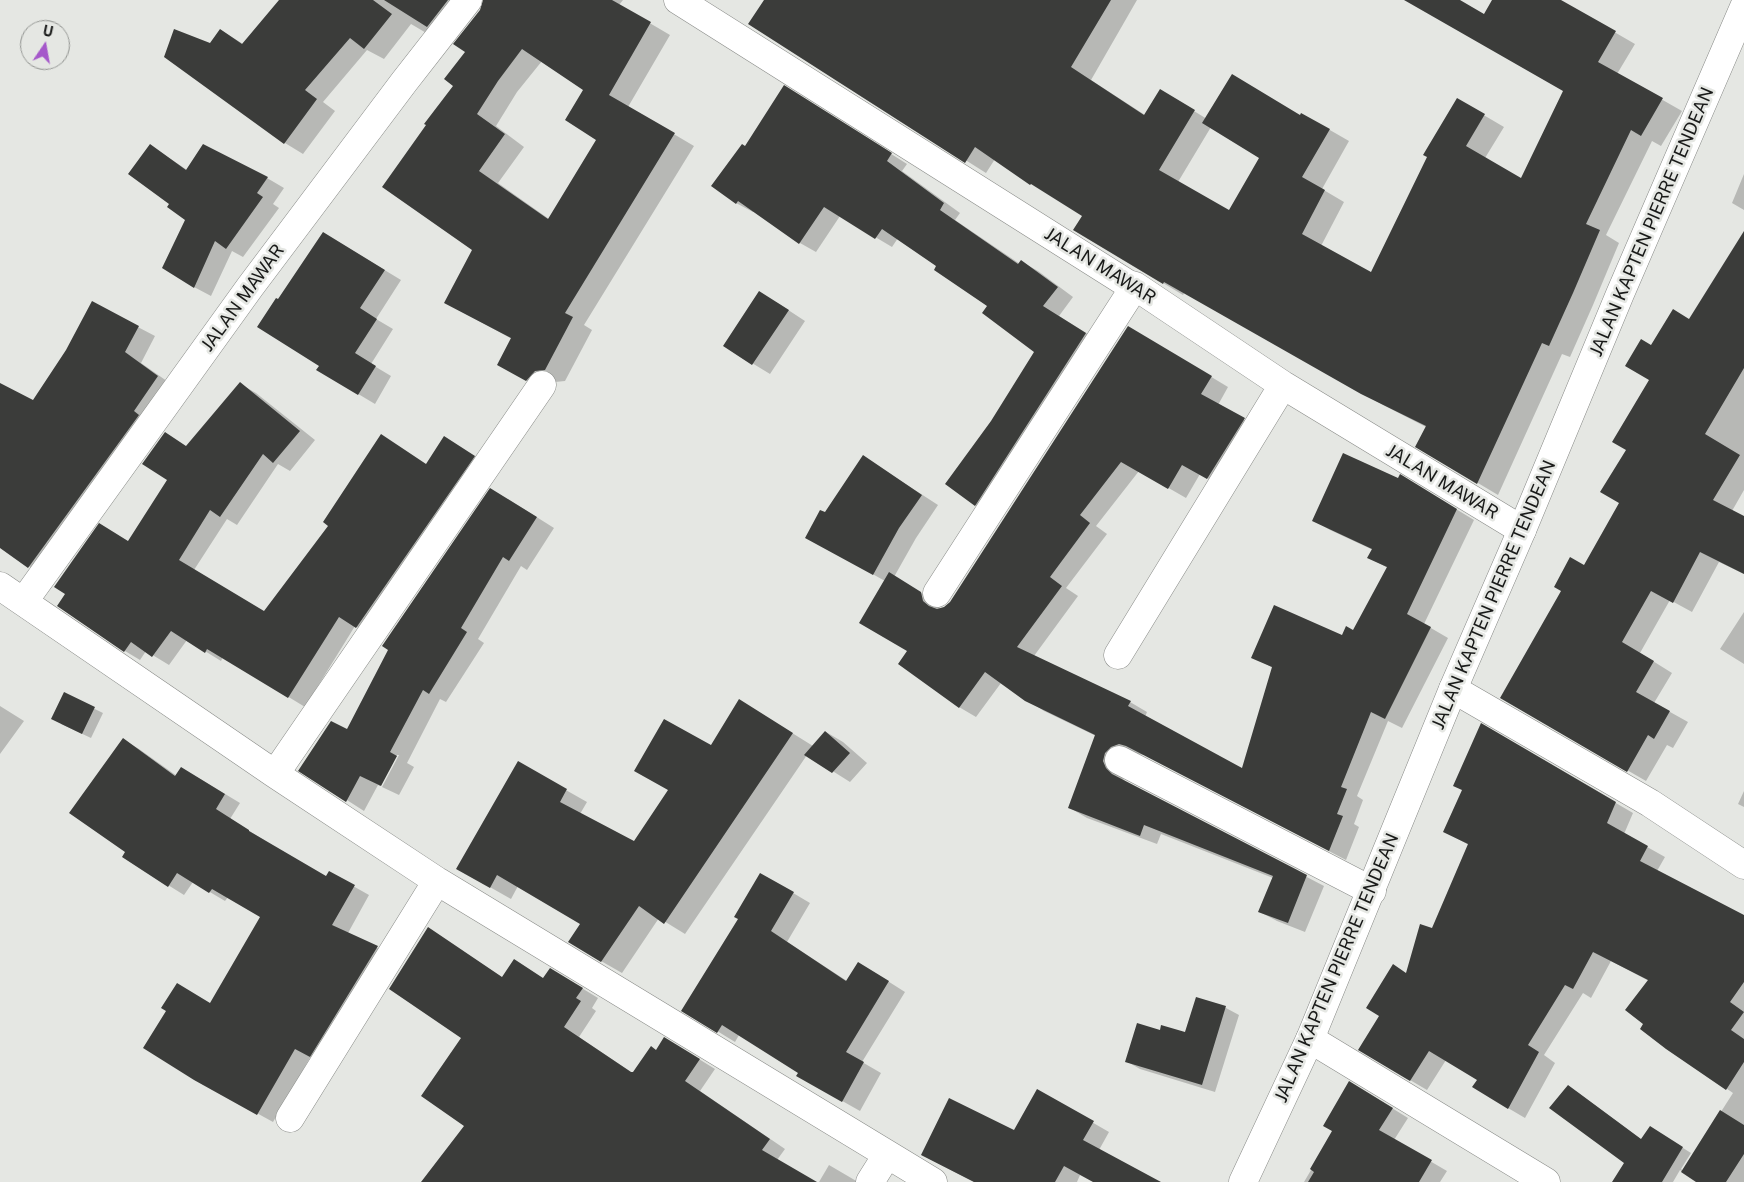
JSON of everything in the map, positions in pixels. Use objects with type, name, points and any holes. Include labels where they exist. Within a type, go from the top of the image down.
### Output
[{"type":"street","name":"JALAN MAWAR","points":[[24,602],[250,287],[468,0]]},
{"type":"street","name":"JALAN MAWAR","points":[[678,0],[1128,284],[1135,286],[1284,385],[1522,530]]},
{"type":"street","name":"JALAN KAPTEN PIERRE TENDEAN","points":[[1243,1182],[1310,1039],[1454,689],[1620,294],[1737,48],[1744,7]]},
{"type":"street","points":[[937,593],[1135,286]]},
{"type":"street","points":[[275,774],[542,385]]},
{"type":"street","points":[[1118,655],[1284,385]]},
{"type":"street","points":[[0,586],[275,774],[437,881],[933,1182]]},
{"type":"street","points":[[1454,689],[1650,803],[1744,865]]},
{"type":"street","points":[[1119,760],[1372,891]]},
{"type":"street","points":[[290,1118],[437,881]]},
{"type":"street","points":[[1310,1039],[1546,1182]]},
{"type":"street","points":[[870,1182],[887,1155]]},
{"type":"building","points":[[279,0],[373,0],[392,14],[364,49],[350,38],[305,90],[317,99],[284,144],[164,57],[174,29],[210,43],[220,29],[242,44]]},
{"type":"building","points":[[384,0],[448,0],[427,27]]},
{"type":"building","points":[[483,0],[612,0],[651,22],[609,95],[675,133],[565,313],[573,317],[545,370],[535,371],[526,381],[497,365],[511,338],[444,303],[472,250],[382,187],[426,125],[424,124],[453,86],[444,79],[465,52],[453,44],[480,10]],"holes":[[[522,49],[583,90],[565,120],[596,140],[548,219],[479,171],[505,134],[477,114],[498,81]]]},
{"type":"building","points":[[764,0],[1111,0],[1071,67],[1144,115],[1160,89],[1195,110],[1159,170],[1229,210],[1259,158],[1202,123],[1232,74],[1300,115],[1301,113],[1330,129],[1302,177],[1325,190],[1302,234],[1371,272],[1427,157],[1423,155],[1457,98],[1485,114],[1466,146],[1521,178],[1563,91],[1404,0],[1460,0],[1484,14],[1492,0],[1561,0],[1616,31],[1598,62],[1663,98],[1641,136],[1631,130],[1586,224],[1600,230],[1573,293],[1549,346],[1542,343],[1477,484],[1415,447],[1426,426],[1361,394],[1164,282],[1163,284],[1073,230],[1082,216],[1030,185],[975,147],[965,163],[748,24]]},
{"type":"building","points":[[784,85],[892,153],[887,161],[944,203],[940,210],[1018,264],[1021,260],[1058,287],[1043,306],[1086,333],[975,506],[945,484],[991,421],[1034,352],[982,313],[987,306],[934,270],[936,266],[882,229],[875,239],[824,207],[799,244],[738,201],[736,204],[711,186],[742,144],[745,146]]},
{"type":"building","points":[[150,144],[186,170],[203,144],[268,177],[257,193],[263,197],[226,249],[215,241],[194,288],[162,268],[185,220],[167,207],[169,204],[128,174]]},
{"type":"building","points":[[1744,231],[1744,368],[1705,434],[1740,455],[1713,500],[1744,516],[1744,574],[1700,552],[1673,603],[1651,591],[1622,642],[1654,661],[1636,692],[1670,711],[1654,739],[1648,735],[1627,772],[1500,698],[1561,591],[1554,587],[1570,557],[1584,565],[1619,503],[1600,492],[1626,450],[1612,442],[1649,380],[1625,366],[1641,339],[1651,345],[1673,309],[1689,319]]},
{"type":"building","points":[[323,232],[385,270],[360,308],[377,319],[355,353],[376,366],[358,395],[316,370],[319,366],[257,327]]},
{"type":"building","points":[[759,291],[789,310],[752,365],[723,346]]},
{"type":"building","points":[[92,301],[139,326],[125,352],[158,376],[134,411],[139,415],[28,568],[0,548],[0,383],[33,400],[66,350]]},
{"type":"building","points":[[1128,326],[1212,376],[1201,394],[1245,418],[1207,479],[1182,465],[1168,489],[1121,462],[1080,515],[1090,523],[1050,577],[1062,586],[1017,647],[1131,701],[1128,706],[1242,768],[1272,667],[1251,658],[1274,605],[1342,635],[1346,626],[1353,630],[1387,567],[1367,558],[1372,549],[1312,521],[1343,453],[1398,478],[1400,474],[1457,509],[1407,614],[1431,627],[1385,719],[1371,712],[1341,787],[1347,789],[1337,814],[1343,816],[1329,851],[1126,746],[1119,744],[1111,747],[1105,753],[1103,761],[1106,768],[1112,774],[1307,875],[1288,923],[1258,912],[1273,876],[1144,825],[1140,836],[1068,808],[1095,735],[1025,701],[985,672],[959,708],[898,664],[907,651],[859,623],[889,572],[921,592],[923,601],[929,606],[937,609],[944,607],[950,602]]},
{"type":"building","points":[[240,382],[300,431],[273,463],[263,454],[220,517],[210,510],[179,560],[264,611],[328,526],[323,522],[381,434],[426,464],[444,436],[475,456],[356,628],[339,617],[288,698],[207,649],[205,653],[171,631],[152,657],[131,642],[124,652],[57,606],[65,594],[54,587],[99,523],[128,541],[167,480],[142,464],[165,432],[186,446]]},
{"type":"building","points":[[863,455],[922,495],[899,528],[873,575],[805,538],[820,510],[825,512]]},
{"type":"building","points":[[490,488],[537,517],[509,561],[503,557],[461,628],[467,632],[429,694],[423,690],[390,752],[397,756],[381,786],[360,776],[346,802],[298,771],[331,721],[347,729],[388,650],[382,646]]},
{"type":"building","points":[[64,692],[95,707],[82,734],[51,719]]},
{"type":"building","points":[[739,699],[793,733],[664,924],[639,906],[601,962],[568,942],[580,924],[497,875],[490,888],[456,869],[518,761],[567,789],[560,802],[634,841],[668,790],[634,771],[664,719],[711,745]]},
{"type":"building","points":[[1481,723],[1616,802],[1607,823],[1648,846],[1640,861],[1744,915],[1744,982],[1730,1002],[1744,1012],[1731,1030],[1744,1039],[1744,1062],[1726,1090],[1640,1029],[1643,1024],[1625,1010],[1648,980],[1593,952],[1573,989],[1565,985],[1528,1045],[1539,1052],[1508,1109],[1472,1087],[1477,1080],[1429,1051],[1410,1081],[1358,1050],[1379,1016],[1366,1008],[1393,964],[1406,973],[1420,924],[1432,928],[1468,844],[1443,832],[1462,790],[1453,786]]},
{"type":"building","points":[[825,731],[850,753],[832,773],[804,755]]},
{"type":"building","points":[[123,738],[175,776],[181,767],[225,794],[216,809],[249,831],[326,876],[329,871],[355,885],[332,925],[378,946],[310,1057],[295,1049],[257,1115],[194,1080],[143,1048],[166,1011],[161,1008],[177,983],[210,1003],[260,917],[212,889],[209,893],[177,873],[168,887],[122,857],[125,852],[69,813]]},
{"type":"building","points":[[760,873],[794,892],[771,931],[846,981],[858,962],[889,981],[846,1052],[864,1062],[842,1102],[796,1076],[798,1073],[722,1025],[717,1033],[681,1011],[738,919],[734,917]]},
{"type":"building","points":[[428,927],[502,977],[514,959],[543,978],[550,968],[583,988],[576,998],[581,1001],[564,1027],[631,1072],[633,1072],[651,1046],[656,1050],[664,1037],[700,1059],[685,1081],[770,1139],[762,1150],[817,1182],[421,1182],[464,1126],[421,1096],[461,1038],[389,989]]},
{"type":"building","points":[[1196,997],[1226,1006],[1202,1085],[1125,1062],[1137,1023],[1160,1030],[1161,1025],[1185,1032]]},
{"type":"building","points":[[1349,1081],[1393,1108],[1379,1130],[1432,1160],[1419,1182],[1308,1182],[1314,1172],[1310,1169],[1332,1131],[1323,1126]]},
{"type":"building","points":[[1568,1085],[1641,1139],[1650,1126],[1683,1147],[1662,1182],[1612,1182],[1624,1163],[1549,1108]]},
{"type":"building","points":[[1037,1089],[1094,1121],[1083,1140],[1161,1182],[1093,1182],[1064,1166],[1055,1182],[974,1182],[921,1155],[949,1098],[1014,1130]]},
{"type":"building","points":[[1720,1110],[1744,1125],[1744,1154],[1726,1182],[1696,1182],[1681,1172]]}]
